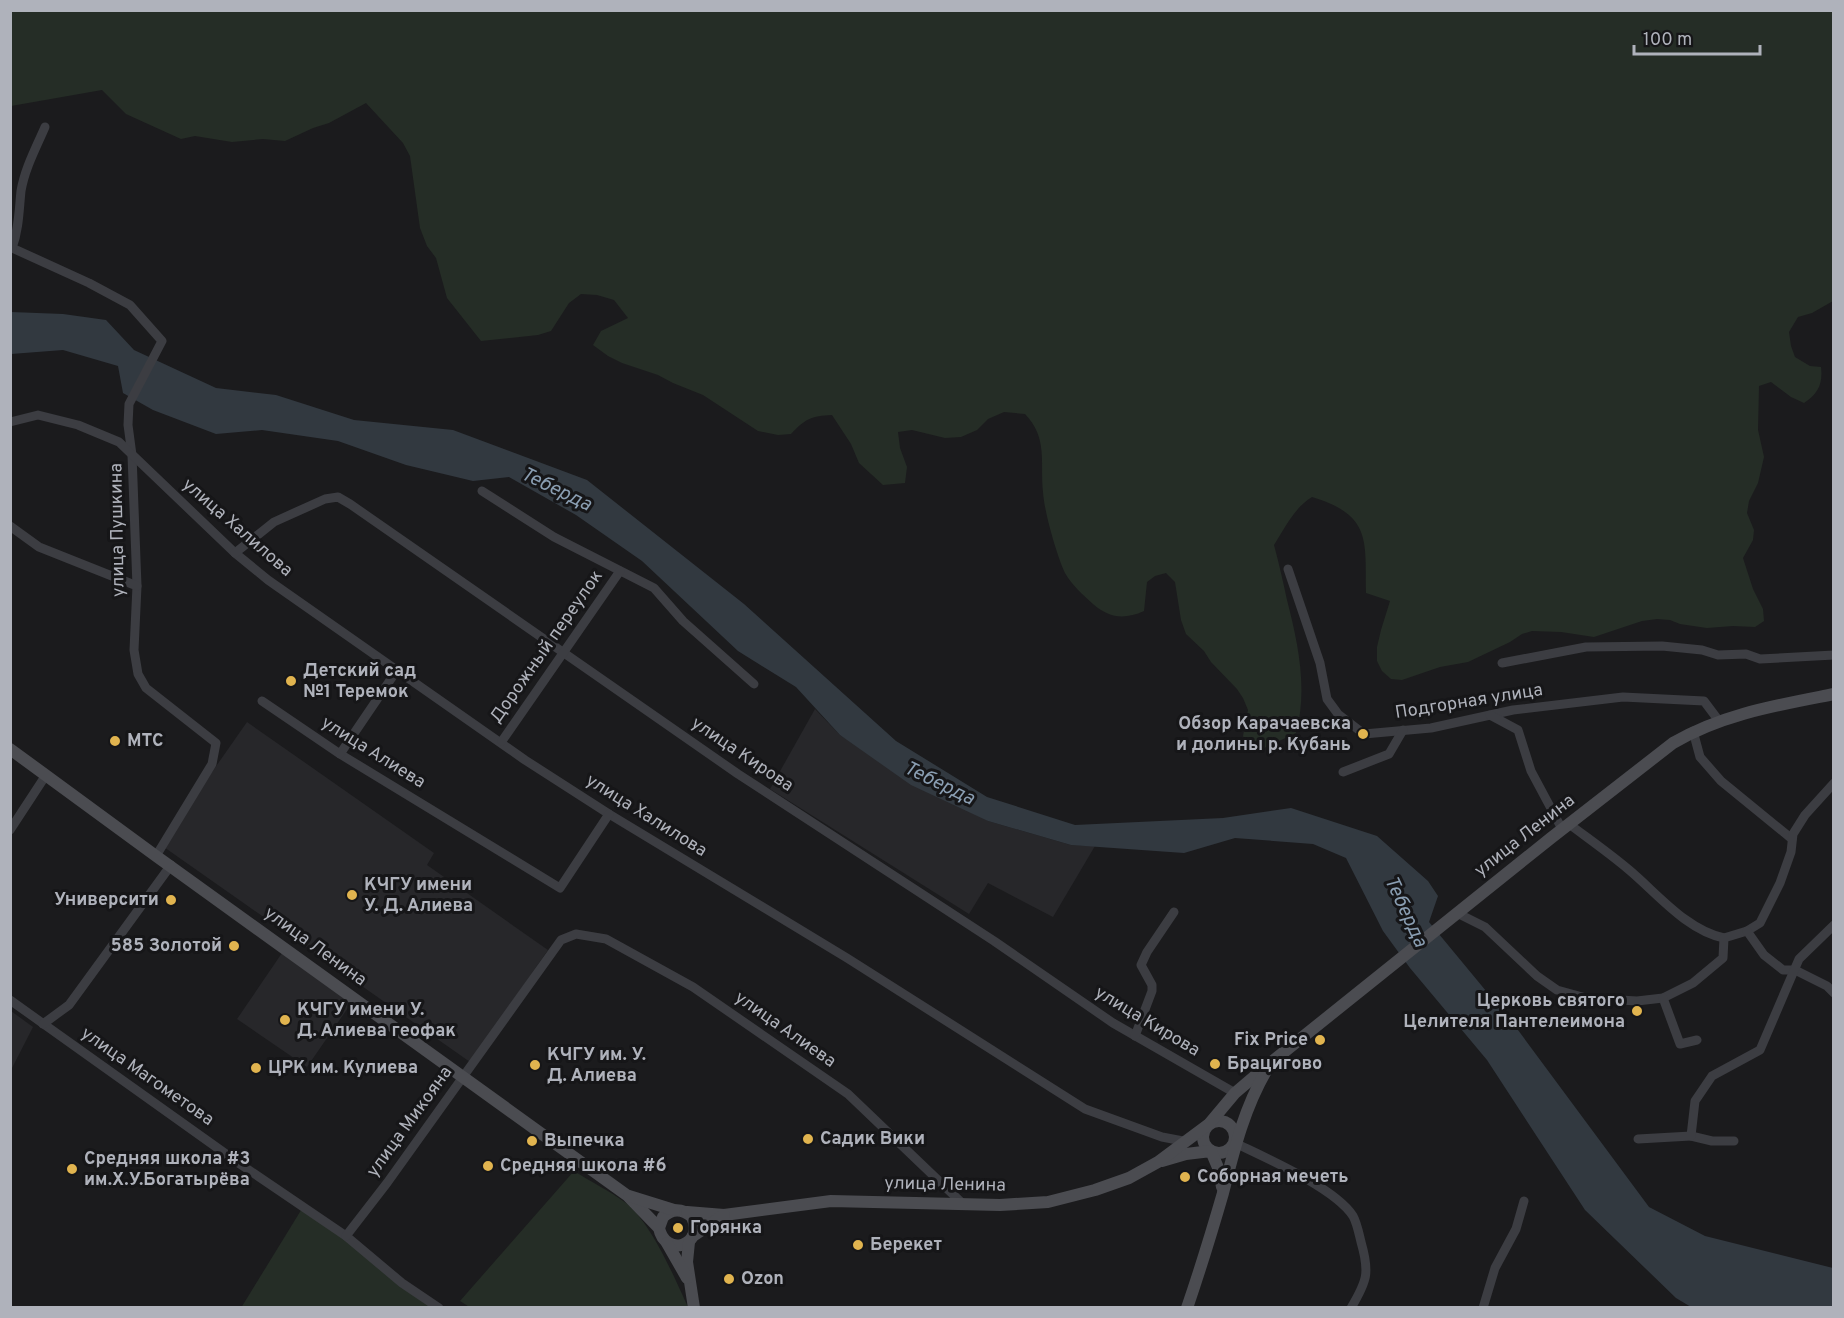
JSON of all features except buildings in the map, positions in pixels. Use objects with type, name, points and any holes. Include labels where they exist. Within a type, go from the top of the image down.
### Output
[{"type":"main road","name":"улица Ленина","points":[[628,1196],[681,1211],[724,1215],[831,1201],[1000,1205],[1048,1202],[1095,1190],[1129,1178],[1158,1162],[1183,1141],[1209,1124],[1235,1093],[1269,1065],[1457,913],[1673,744],[1693,731],[1719,721],[1773,706],[1833,694]]},
{"type":"main road","name":"улица Ленина","points":[[10,749],[628,1196],[659,1228]]},
{"type":"main road","name":"улица Ленина","points":[[1187,1308],[1223,1193],[1235,1143],[1253,1093],[1269,1065]]},
{"type":"main road","points":[[1210,1151],[1218,1154],[1226,1152],[1235,1143],[1235,1134],[1231,1125],[1224,1121],[1209,1124],[1204,1130],[1203,1138],[1219,1170],[1223,1193]]},
{"type":"main road","name":"улица Ленина","points":[[1158,1162],[1186,1154],[1210,1151]]},
{"type":"main road","points":[[689,1282],[660,1234],[659,1228],[663,1216],[681,1211],[692,1217],[695,1224],[687,1262],[694,1308]]},
{"type":"main road","name":"улица Ленина","points":[[691,1239],[724,1215]]},
{"type":"main road","points":[[667,1243],[677,1246],[691,1239]]},
{"type":"street","points":[[11,247],[18,229],[21,190],[26,172],[45,127]]},
{"type":"street","name":"улица Пушкина","points":[[11,247],[89,283],[130,305],[162,341],[129,404],[128,425],[132,455],[137,586],[134,650],[138,674],[146,688],[216,743],[212,764],[156,856]]},
{"type":"street","name":"улица Халилова","points":[[10,422],[38,415],[78,424],[119,442],[235,553],[268,580],[502,741],[525,760],[609,814],[847,958],[1085,1109],[1162,1137],[1183,1141]]},
{"type":"street","points":[[482,491],[554,537],[654,588],[683,621],[754,684]]},
{"type":"street","name":"улица Кирова","points":[[235,553],[274,522],[325,499],[338,497],[410,544],[563,654],[738,774],[885,868],[1113,1023],[1235,1093]]},
{"type":"street","points":[[10,526],[39,547],[137,586]]},
{"type":"street","name":"Подгорная улица","points":[[1288,569],[1320,663],[1327,699],[1338,714],[1364,734],[1431,728],[1513,710],[1623,697],[1704,701],[1719,721]]},
{"type":"street","name":"Дорожный переулок","points":[[502,741],[620,571]]},
{"type":"street","points":[[1502,663],[1586,647],[1662,646],[1702,650],[1718,655],[1746,654],[1760,659],[1833,655]]},
{"type":"street","points":[[340,754],[397,670]]},
{"type":"street","name":"улица Алиева","points":[[262,701],[340,754],[560,888],[609,814]]},
{"type":"street","points":[[1490,715],[1518,730],[1531,771],[1566,827],[1628,869],[1684,918],[1708,935],[1724,938],[1747,932],[1760,923],[1780,883],[1791,852],[1793,834],[1805,814],[1833,783]]},
{"type":"street","points":[[1343,772],[1389,754],[1403,730]]},
{"type":"street","points":[[1693,731],[1700,757],[1721,781],[1792,838]]},
{"type":"street","points":[[10,830],[46,775]]},
{"type":"street","points":[[43,1024],[69,1005],[171,866]]},
{"type":"street","points":[[1135,1036],[1152,991],[1152,985],[1141,965],[1174,912]]},
{"type":"street","points":[[1457,913],[1485,927],[1537,976],[1557,990],[1586,998],[1637,1001],[1663,998],[1693,983],[1724,958],[1724,938]]},
{"type":"street","points":[[1691,1136],[1695,1101],[1712,1076],[1760,1050],[1799,959],[1833,925]]},
{"type":"street","points":[[1747,932],[1764,956],[1783,970],[1795,970],[1827,986],[1833,993]]},
{"type":"street","name":"улица Алиева","points":[[561,940],[576,934],[606,939],[693,987],[848,1094],[962,1203]]},
{"type":"street","name":"улица Микояна","points":[[346,1236],[561,940]]},
{"type":"street","points":[[1663,998],[1680,1044],[1698,1040]]},
{"type":"street","name":"улица Магометова","points":[[10,1000],[240,1164],[346,1236],[402,1283],[439,1308]]},
{"type":"street","points":[[1638,1139],[1691,1136],[1712,1141],[1734,1141]]},
{"type":"street","points":[[1235,1143],[1289,1169],[1337,1199],[1353,1217],[1367,1263],[1365,1285],[1352,1308]]},
{"type":"street","points":[[1483,1308],[1495,1268],[1516,1229],[1524,1201]]},
{"type":"shaded area","points":[[11,10],[1833,11],[1833,301],[1812,313],[1798,317],[1789,332],[1795,357],[1810,366],[1821,367],[1820,383],[1813,396],[1804,403],[1791,397],[1771,382],[1759,386],[1758,430],[1764,457],[1758,483],[1749,501],[1747,513],[1754,530],[1753,540],[1743,558],[1753,589],[1763,609],[1764,621],[1755,627],[1707,628],[1657,619],[1642,621],[1594,637],[1532,631],[1468,662],[1440,667],[1402,680],[1391,679],[1382,671],[1377,661],[1377,647],[1390,601],[1366,593],[1366,559],[1361,532],[1346,512],[1312,497],[1295,513],[1274,545],[1295,633],[1300,666],[1300,716],[1296,733],[1258,751],[1248,747],[1243,736],[1248,710],[1243,698],[1204,651],[1186,634],[1181,620],[1175,582],[1166,573],[1155,576],[1147,582],[1144,611],[1130,616],[1117,616],[1099,609],[1074,586],[1065,573],[1051,533],[1046,510],[1040,441],[1025,414],[1004,412],[988,419],[977,430],[961,437],[945,438],[912,430],[898,432],[900,448],[907,467],[905,483],[883,485],[859,463],[851,444],[832,415],[809,419],[791,434],[778,435],[758,431],[703,395],[608,356],[593,345],[601,331],[628,318],[614,300],[597,295],[581,294],[569,303],[551,331],[538,335],[481,341],[447,298],[436,258],[427,246],[420,228],[410,156],[403,143],[366,103],[329,123],[285,141],[263,139],[232,142],[195,136],[181,139],[126,114],[102,90],[11,106]]},
{"type":"shaded area","points":[[815,709],[840,735],[988,821],[1071,845],[1095,846],[1053,917],[988,883],[969,914],[770,789]]},
{"type":"shaded area","name":"КЧГУ имени У. Д. Алиева","points":[[247,722],[434,853],[427,865],[548,950],[470,1062],[161,845]]},
{"type":"shaded area","points":[[282,953],[352,1002],[307,1067],[237,1019]]},
{"type":"shaded area","points":[[11,1011],[33,1027],[11,1070]]},
{"type":"shaded area","points":[[574,1171],[620,1199],[636,1212],[653,1237],[688,1307],[471,1308],[460,1301]]},
{"type":"shaded area","points":[[303,1207],[439,1308],[241,1308]]},
{"type":"water","name":"Теберда","points":[[11,312],[63,314],[106,320],[134,350],[216,388],[276,395],[354,420],[453,430],[587,480],[744,604],[896,741],[987,797],[1075,825],[1223,818],[1291,808],[1377,836],[1428,881],[1438,896],[1429,922],[1515,1026],[1649,1207],[1705,1236],[1833,1268],[1833,1307],[1691,1307],[1676,1298],[1585,1210],[1487,1060],[1410,968],[1383,931],[1346,858],[1313,844],[1235,838],[1184,853],[1071,845],[988,821],[911,785],[840,735],[796,687],[738,651],[642,561],[576,515],[509,477],[473,481],[406,465],[338,441],[262,430],[216,434],[153,410],[123,393],[118,366],[63,350],[11,354]]},
{"type":"place","name":"Детский сад №1 Теремок","points":[[291,681]]},
{"type":"place","name":"Обзор Карачаевска и долины р. Кубань","points":[[1363,734]]},
{"type":"place","name":"МТС","points":[[115,741]]},
{"type":"place","name":"КЧГУ имени У. Д. Алиева","points":[[352,895]]},
{"type":"place","name":"Университи","points":[[171,900]]},
{"type":"place","name":"585 Золотой","points":[[234,946]]},
{"type":"place","name":"Церковь святого Целителя Пантелеимона","points":[[1637,1011]]},
{"type":"place","name":"КЧГУ имени У. Д. Алиева геофак","points":[[285,1020]]},
{"type":"place","name":"Fix Price","points":[[1320,1040]]},
{"type":"place","name":"Брацигово","points":[[1215,1064]]},
{"type":"place","name":"КЧГУ им. У. Д. Алиева","points":[[535,1065]]},
{"type":"place","name":"ЦРК им. Кулиева","points":[[256,1068]]},
{"type":"place","name":"Садик Вики","points":[[808,1139]]},
{"type":"place","name":"Выпечка","points":[[532,1141]]},
{"type":"place","name":"Средняя школа #6","points":[[488,1166]]},
{"type":"place","name":"Средняя школа #3 им.Х.У.Богатырёва","points":[[72,1169]]},
{"type":"place","name":"Соборная мечеть","points":[[1185,1177]]},
{"type":"place","name":"Горянка","points":[[678,1228]]},
{"type":"place","name":"Берекет","points":[[858,1245]]},
{"type":"place","name":"Ozon","points":[[729,1279]]}]
